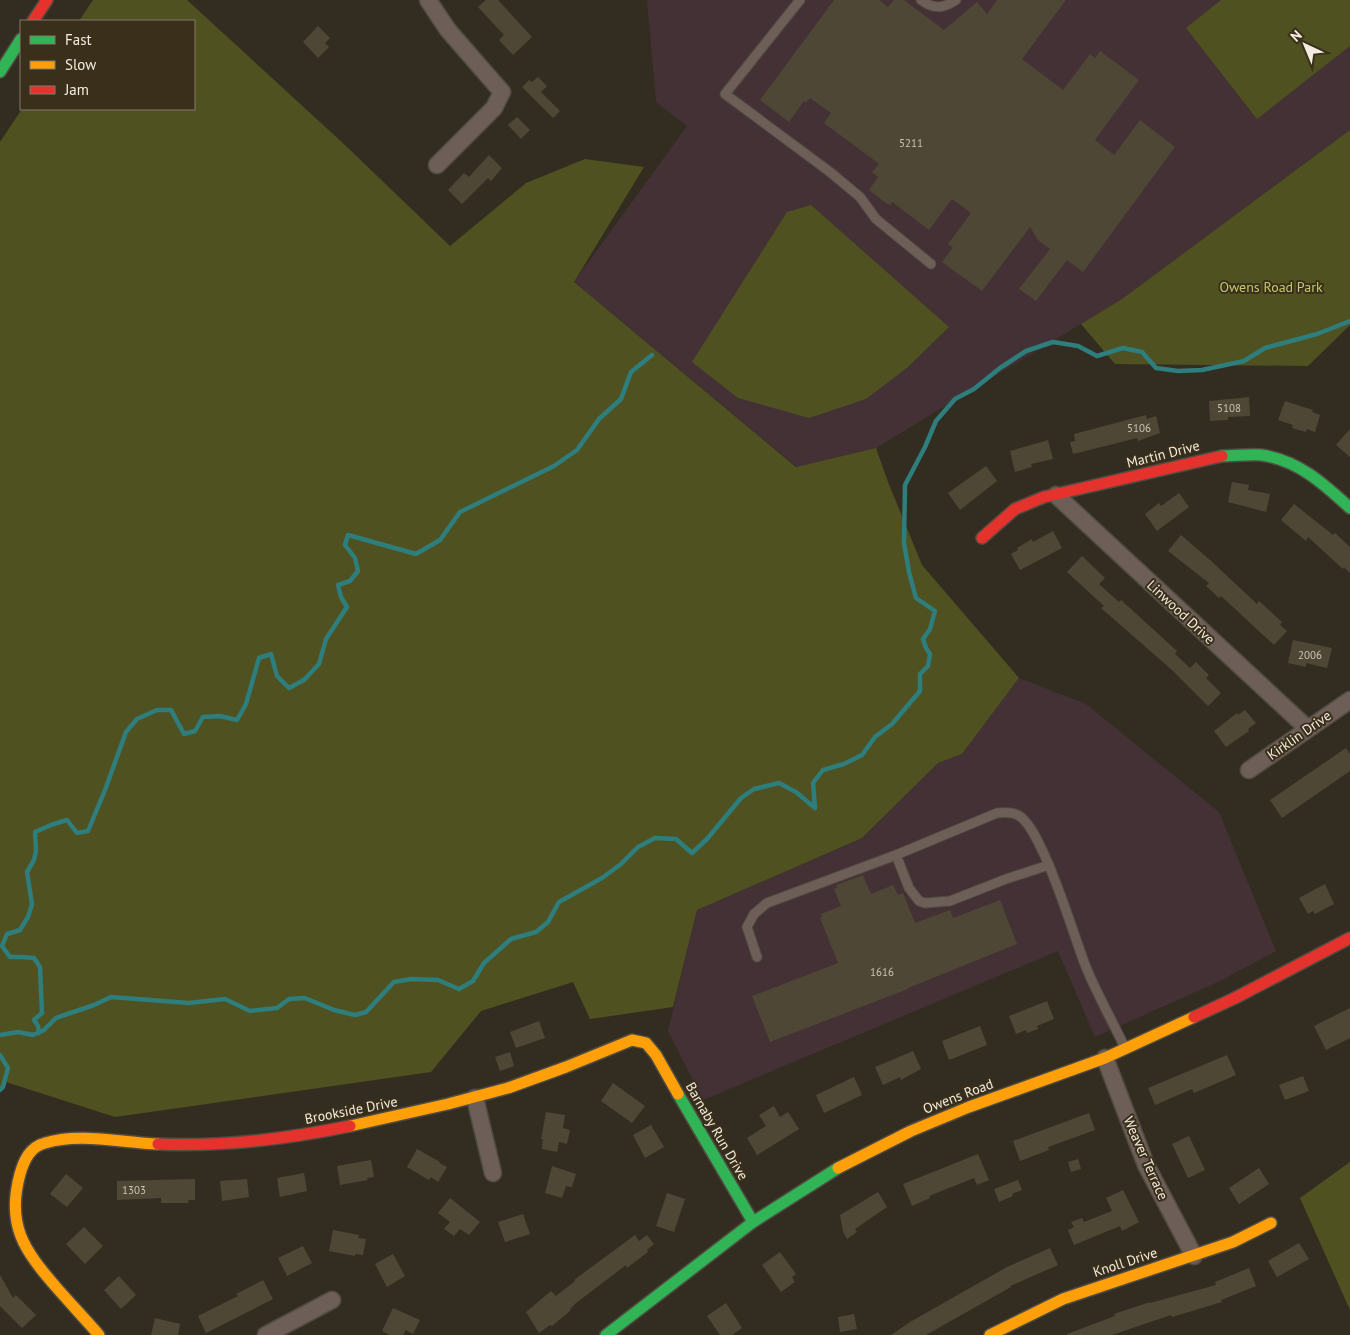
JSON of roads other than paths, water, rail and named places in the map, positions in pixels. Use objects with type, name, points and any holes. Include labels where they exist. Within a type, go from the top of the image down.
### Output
[{"type":"street","points":[[34,20],[47,0]]},
{"type":"street","points":[[428,0],[448,30],[502,92],[494,108],[437,164]]},
{"type":"street","points":[[0,72],[20,42]]},
{"type":"street","name":"Martin Drive","points":[[982,538],[1016,509],[1044,497],[1219,456],[1260,455],[1287,462],[1302,469],[1324,484],[1350,508]]},
{"type":"street","name":"Linwood Drive","points":[[1056,495],[1307,728]]},
{"type":"street","name":"Kirklin Drive","points":[[1249,770],[1350,700]]},
{"type":"street","name":"Owens Road","points":[[606,1335],[753,1222],[842,1165],[911,1131],[968,1107],[1105,1058],[1235,998],[1350,938]]},
{"type":"street","name":"Brookside Drive","points":[[99,1335],[31,1256],[20,1236],[16,1208],[18,1180],[25,1161],[35,1147],[64,1140],[154,1144],[217,1144],[286,1138],[350,1127],[475,1098],[571,1067],[632,1040],[646,1043],[656,1055]]},
{"type":"street","name":"Barnaby Run Drive","points":[[656,1055],[704,1141],[753,1222]]},
{"type":"street","name":"Weaver Terrace","points":[[1105,1058],[1146,1165],[1194,1256]]},
{"type":"street","points":[[475,1098],[494,1173]]},
{"type":"street","name":"Knoll Drive","points":[[990,1335],[1063,1299],[1233,1242],[1271,1223]]},
{"type":"street","points":[[266,1335],[332,1300]]},
{"type":"lane","points":[[800,0],[725,94],[830,172],[860,197],[876,218],[932,264]]},
{"type":"lane","points":[[921,0],[928,6],[945,7],[956,0]]},
{"type":"lane","points":[[757,957],[747,927],[754,914],[768,903],[896,855],[987,817],[1004,812],[1016,814],[1032,830],[1049,865],[1085,964],[1125,1048]]},
{"type":"lane","points":[[896,855],[909,888],[920,901],[925,903],[950,901],[1006,879],[1049,865]]},
{"type":"waterway","points":[[0,1035],[18,1032],[33,1035],[44,1030],[56,1018],[111,997],[189,1003],[225,999],[250,1011],[277,1008],[289,999],[305,998],[334,1010],[355,1015],[366,1012],[394,982],[411,979],[438,980],[459,989],[473,981],[484,963],[511,939],[536,932],[548,922],[559,902],[602,878],[621,864],[638,847],[655,838],[676,839],[692,853],[707,839],[741,798],[754,789],[779,783],[796,792],[815,808],[813,783],[823,770],[844,764],[862,755],[875,737],[892,724],[920,691],[920,674],[928,666],[930,654],[923,639],[930,629],[935,611],[916,598],[909,572],[904,543],[905,485],[936,421],[955,399],[974,389],[1000,368],[1026,351],[1053,342],[1078,346],[1097,356],[1123,348],[1142,352],[1156,368],[1178,371],[1202,370],[1244,361],[1265,348],[1317,334],[1350,321]]},
{"type":"waterway","points":[[39,1033],[38,1026],[34,1020],[42,1013],[40,967],[34,958],[10,957],[2,946],[7,934],[20,930],[28,917],[32,904],[27,872],[34,860],[36,851],[35,832],[67,820],[77,833],[88,831],[126,732],[137,719],[157,710],[171,710],[184,734],[195,731],[203,717],[220,716],[237,720],[246,704],[259,658],[271,654],[277,676],[289,688],[304,680],[319,664],[326,639],[347,607],[341,597],[338,585],[350,581],[358,571],[355,558],[345,545],[348,535],[416,554],[440,540],[460,512],[554,466],[577,450],[599,419],[621,399],[631,372],[652,355]]},
{"type":"waterway","points":[[0,1055],[8,1068],[3,1087],[0,1090]]},
{"type":"park label","name":"Owens Road Park","points":[[1271,287]]}]
